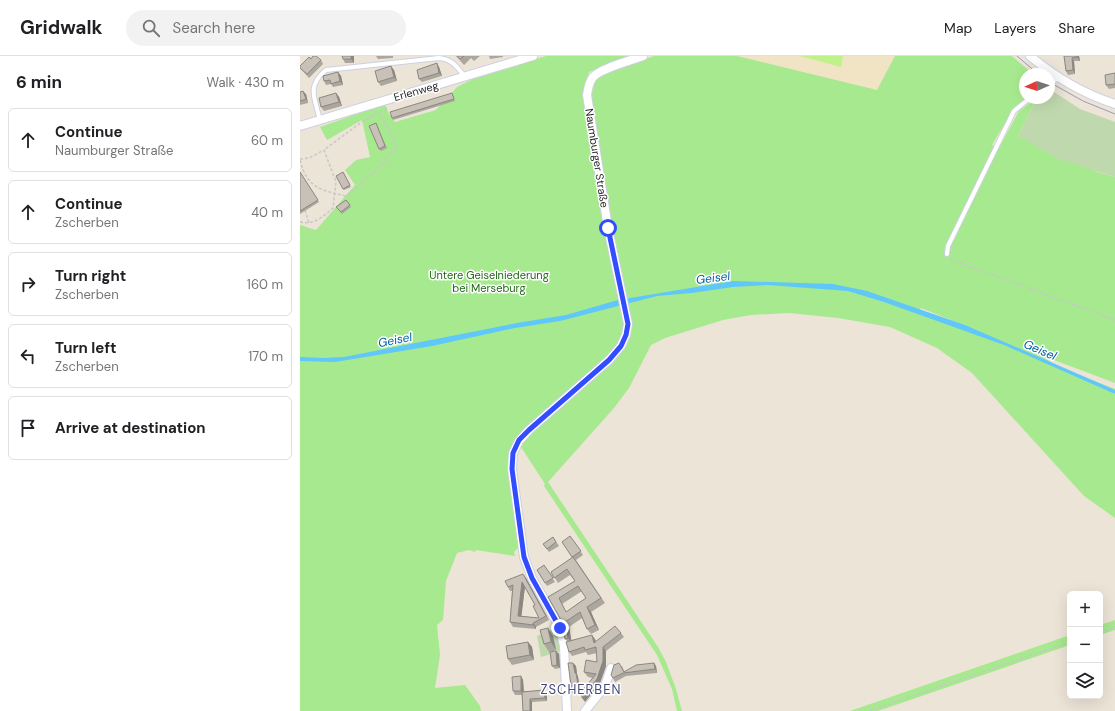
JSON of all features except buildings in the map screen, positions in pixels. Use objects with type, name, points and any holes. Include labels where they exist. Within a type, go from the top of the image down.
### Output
[{"type":"street","name":"Erlenweg","points":[[300,126],[533,56]]},
{"type":"street","name":"Naumburger Straße","points":[[567,711],[564,646],[560,628],[532,578],[524,557],[512,469],[513,453],[519,440],[529,430],[609,360],[621,346],[626,335],[628,324],[608,228],[587,95],[589,85],[594,77],[601,72],[643,56]]},
{"type":"street","points":[[1030,56],[1058,77],[1081,90],[1115,104]]},
{"type":"street","points":[[585,711],[605,686],[611,668]]},
{"type":"lane","points":[[320,120],[312,87],[317,77],[326,70],[439,58],[446,59],[457,66],[464,76]]},
{"type":"lane","points":[[1055,80],[1058,77]]},
{"type":"lane","points":[[947,254],[948,246],[1014,111],[1023,104]]},
{"type":"path","points":[[379,113],[396,141],[396,148],[354,191],[346,196],[315,188],[302,168],[300,160],[308,158],[324,150],[363,122],[391,106]]},
{"type":"path","points":[[300,222],[309,223],[320,219],[333,208],[336,182],[324,150]]},
{"type":"path","points":[[305,208],[309,223]]},
{"type":"path","points":[[947,254],[950,259],[1115,320]]},
{"type":"path","points":[[1103,631],[1115,627]]},
{"type":"path","points":[[869,711],[1067,643]]},
{"type":"shaded area","points":[[737,56],[895,56],[878,90]]},
{"type":"green space","name":"Untere Geiselniederung bei Merseburg","points":[[546,56],[627,56],[589,72],[586,83],[599,75],[654,56],[737,56],[877,90],[895,56],[1012,56],[1026,68],[1019,68],[1019,104],[1014,108],[992,145],[999,148],[1019,111],[1029,104],[1034,104],[1018,136],[1098,172],[1115,177],[1115,383],[1038,354],[1059,367],[1115,389],[1115,518],[1084,496],[972,373],[937,348],[890,327],[838,318],[789,313],[751,315],[723,320],[665,338],[651,345],[629,388],[614,408],[548,482],[658,647],[666,662],[682,711],[677,711],[672,689],[657,655],[544,486],[545,484],[517,441],[512,446],[520,546],[514,552],[515,556],[476,550],[475,552],[469,550],[457,553],[446,581],[443,620],[437,625],[440,655],[435,688],[465,685],[480,706],[481,711],[300,711],[300,225],[316,230],[355,185],[345,170],[356,160],[370,157],[362,120],[327,140],[320,127],[385,104],[389,114],[395,122],[436,110],[457,87],[477,77]],"holes":[[[921,308],[981,332],[918,313]]]},
{"type":"green space","points":[[800,56],[843,56],[841,67]]},
{"type":"green space","points":[[1055,93],[1080,109],[1115,122],[1115,177],[1059,159],[1018,136],[1034,104],[1055,104]]},
{"type":"green space","points":[[1115,620],[1115,630],[1103,634],[1103,624]]},
{"type":"green space","points":[[555,628],[561,651],[541,657],[537,636]]},
{"type":"green space","points":[[1067,636],[1067,646],[878,711],[850,711]]},
{"type":"water","points":[[733,281],[833,284],[867,291],[965,325],[1115,390],[1115,394],[1004,345],[884,302],[848,291],[768,285],[733,287],[657,296],[560,321],[515,328],[432,346],[335,362],[300,361],[300,357],[344,357],[517,323],[566,315],[618,300]]},
{"type":"tram line","points":[[1017,56],[1031,68]]},
{"type":"tram line","points":[[1055,85],[1083,101],[1115,114]]},
{"type":"district","name":"ZSCHERBEN","points":[[581,689]]},
{"type":"route","points":[[560,628],[532,578],[524,557],[512,469],[513,453],[519,440],[529,430],[609,360],[621,346],[626,335],[628,324],[608,228]]},
{"type":"water label","name":"Geisel","points":[[713,278]]},
{"type":"water label","name":"Geisel","points":[[395,340]]},
{"type":"water label","name":"Geisel","points":[[1040,350]]}]
